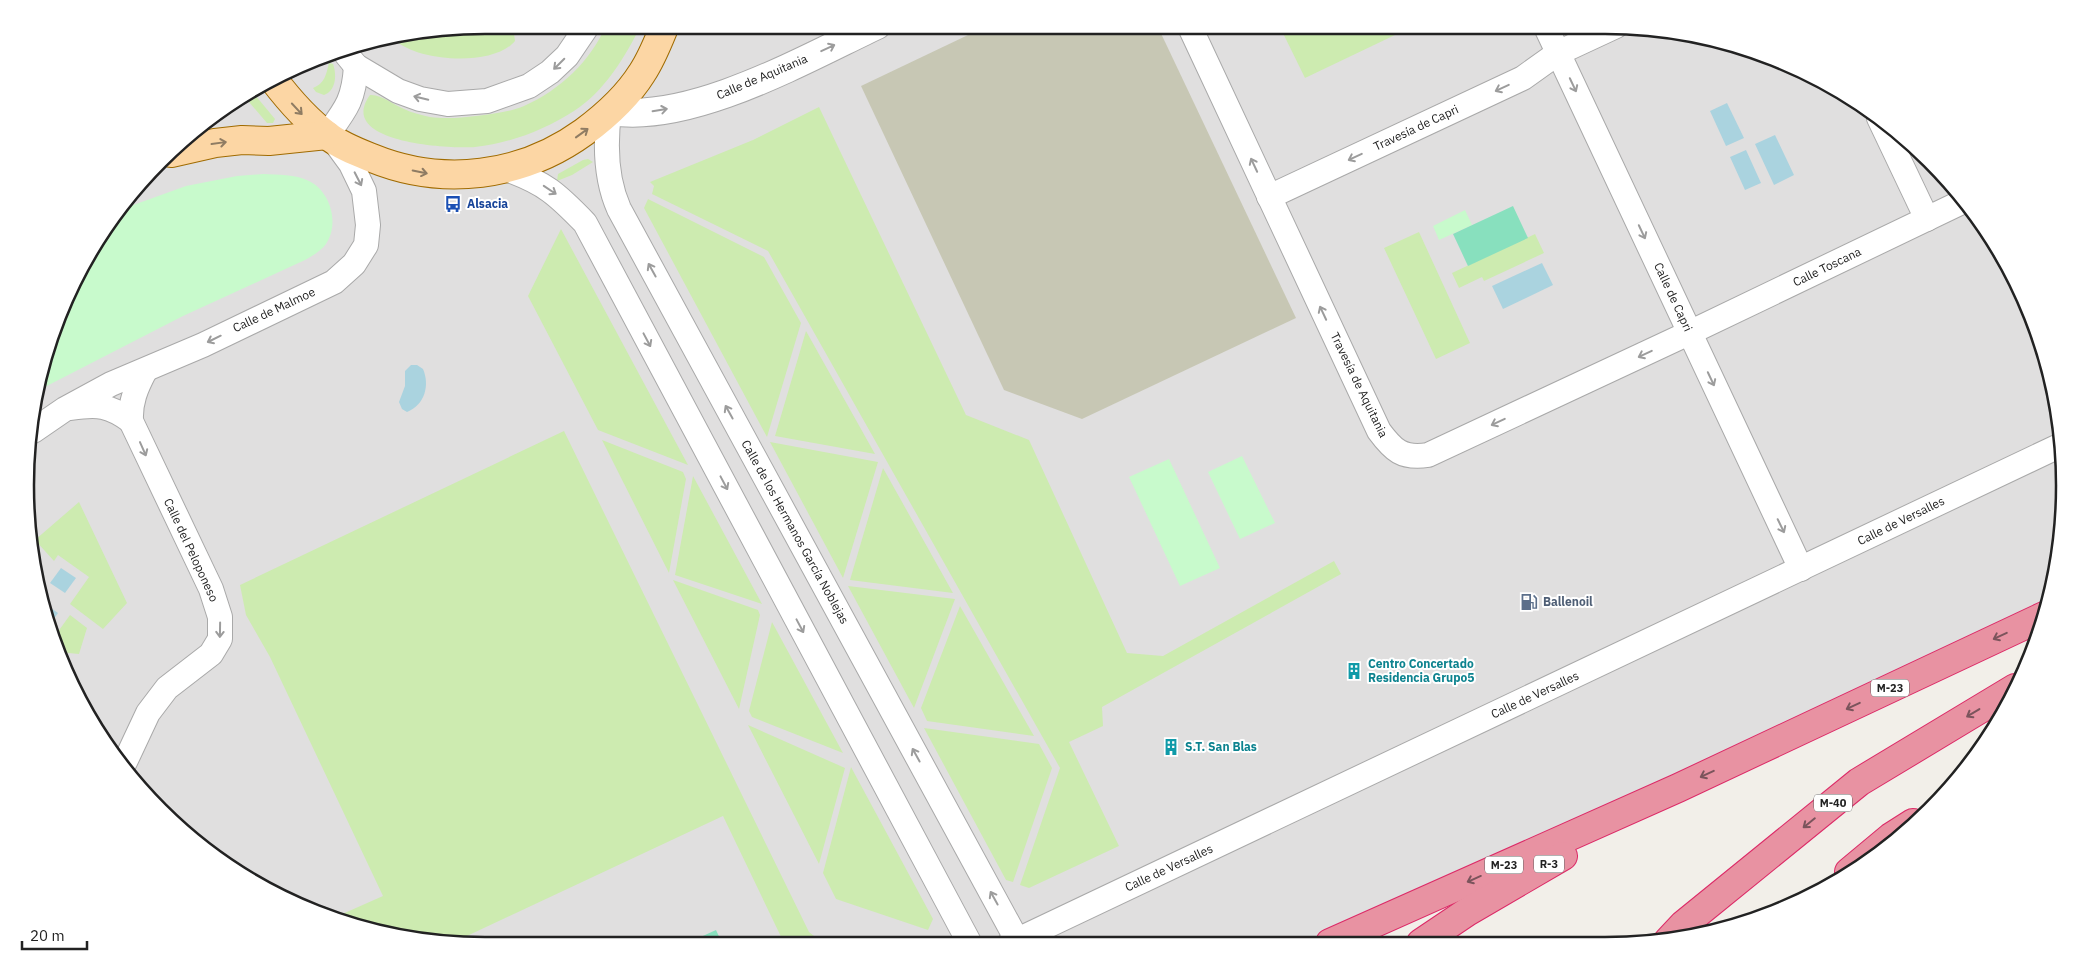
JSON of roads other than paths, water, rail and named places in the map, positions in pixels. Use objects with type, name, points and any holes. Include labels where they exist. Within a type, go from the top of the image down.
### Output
[{"type":"highway","name":"M-23","points":[[1343,937],[1678,788],[2035,620]]},
{"type":"highway","name":"M-40","points":[[1677,931],[1859,782],[2005,694]]},
{"type":"highway","name":"R-3","points":[[1430,937],[1467,912],[1678,788]]},
{"type":"main road","points":[[278,85],[303,115],[329,137],[352,150],[390,166],[431,174],[482,174],[506,169],[547,155],[576,138],[610,112],[642,74],[653,55],[661,34]]},
{"type":"main road","points":[[183,150],[215,143],[242,140],[269,142],[329,137]]},
{"type":"street","points":[[349,57],[398,91],[420,99],[448,104],[487,101],[529,86],[550,72],[567,56],[582,34]]},
{"type":"street","name":"Calle de Aquitania","points":[[610,112],[642,112],[684,105],[718,96],[778,72],[858,34]]},
{"type":"street","name":"Travesía de Aquitania","points":[[1192,34],[1379,431],[1392,448],[1403,454],[1416,457],[1428,455],[1689,333]]},
{"type":"street","name":"Calle de Capri","points":[[1549,34],[1801,569]]},
{"type":"street","name":"Travesía de Capri","points":[[1269,197],[1523,78],[1558,53],[1599,34]]},
{"type":"street","points":[[329,137],[351,101],[355,83],[349,57]]},
{"type":"street","name":"Calle de los Hermanos García Noblejas","points":[[610,112],[607,133],[608,164],[611,184],[619,209],[1010,937]]},
{"type":"street","points":[[1884,131],[1927,219]]},
{"type":"street","name":"Calle de Malmoe","points":[[38,429],[65,410],[111,384],[145,371],[334,282],[354,264],[366,245],[368,225],[364,191],[350,164],[329,137]]},
{"type":"street","points":[[506,169],[533,178],[556,193],[585,224],[966,937]]},
{"type":"street","name":"Calle Toscana","points":[[1689,333],[1958,204]]},
{"type":"street","points":[[131,421],[133,399],[145,371]]},
{"type":"street","name":"Calle de Malmoe","points":[[65,410],[90,406],[113,408],[131,421]]},
{"type":"street","name":"Calle del Peloponeso","points":[[126,760],[148,713],[167,688],[211,654],[220,639],[220,617],[211,589],[131,421]]},
{"type":"street","name":"Calle de Versalles","points":[[1024,937],[2054,448]]},
{"type":"water","points":[[1727,103],[1744,138],[1726,146],[1710,111]]},
{"type":"water","points":[[1775,135],[1794,175],[1774,185],[1755,144]]},
{"type":"water","points":[[1746,150],[1761,183],[1745,190],[1730,157]]},
{"type":"water","points":[[1542,263],[1553,285],[1503,309],[1492,286]]},
{"type":"water","points":[[411,365],[417,365],[423,369],[426,388],[422,400],[407,412],[402,409],[399,402],[405,386],[405,371]]},
{"type":"water","points":[[61,568],[76,578],[65,593],[50,583]]},
{"type":"water","points":[[51,608],[58,613],[54,618]]},
{"type":"place","name":"Alsacia","points":[[453,204]]},
{"type":"place","name":"Ballenoil","points":[[1529,602]]},
{"type":"place","name":"Centro Concertado Residencia Grupo5","points":[[1354,671]]},
{"type":"place","name":"S.T. San Blas","points":[[1171,747]]}]
